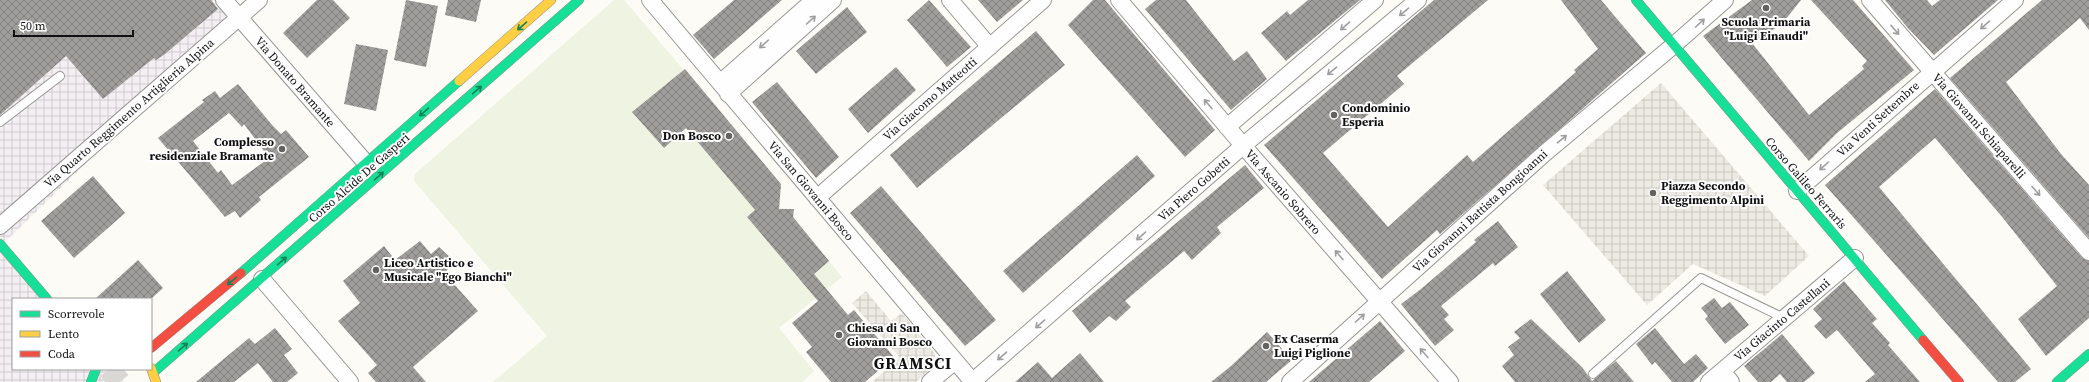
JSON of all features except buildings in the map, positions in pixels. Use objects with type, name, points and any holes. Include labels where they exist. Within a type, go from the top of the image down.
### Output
[{"type":"main road","name":"Corso Alcide De Gasperi","points":[[152,347],[248,267],[551,0]]},
{"type":"main road","name":"Corso Alcide De Gasperi","points":[[152,370],[262,279],[579,0]]},
{"type":"main road","name":"Corso Galileo Ferraris","points":[[1636,0],[1959,382]]},
{"type":"main road","points":[[0,244],[46,298]]},
{"type":"main road","points":[[2057,382],[2089,354]]},
{"type":"main road","points":[[91,382],[96,370]]},
{"type":"main road","points":[[152,370],[156,382]]},
{"type":"street","name":"Via Donato Bramante","points":[[224,0],[366,163]]},
{"type":"street","name":"Via Quarto Reggimento Artiglieria Alpina","points":[[0,226],[259,0]]},
{"type":"street","name":"Via San Giovanni Bosco","points":[[650,0],[973,382]]},
{"type":"street","points":[[724,88],[814,0]]},
{"type":"street","points":[[724,88],[833,0]]},
{"type":"street","points":[[950,0],[990,46]]},
{"type":"street","name":"Via Giacomo Matteotti","points":[[817,198],[1043,0]]},
{"type":"street","name":"Via Ascanio Sobrero","points":[[1119,0],[1243,146],[1450,382]]},
{"type":"street","points":[[1227,127],[1374,0]]},
{"type":"street","name":"Via Piero Gobetti","points":[[973,382],[1243,146],[1418,0]]},
{"type":"street","name":"Via Giovanni Battista Bongioanni","points":[[1290,382],[1544,153],[1674,45],[1725,0]]},
{"type":"street","name":"Via Giovanni Schiaparelli","points":[[1870,0],[2089,252]]},
{"type":"street","name":"Via Venti Settembre","points":[[1797,191],[1931,71],[2015,0]]},
{"type":"street","name":"Via Giacinto Castellani","points":[[1709,382],[1727,376],[1784,318],[1855,258]]},
{"type":"street","points":[[262,279],[350,382]]},
{"type":"street","points":[[930,382],[955,361]]},
{"type":"lane","points":[[0,122],[60,76]]},
{"type":"lane","points":[[1593,374],[1701,278],[1784,318]]},
{"type":"shaded area","points":[[0,0],[235,0],[244,10],[1,246],[48,298],[12,298],[12,370],[113,370],[124,382],[0,382]]},
{"type":"shaded area","name":"Piazza Secondo Reggimento Alpini","points":[[1661,83],[1809,256],[1765,296],[1693,264],[1647,305],[1543,185]]},
{"type":"shaded area","points":[[866,291],[891,321],[902,313],[935,354],[934,366],[916,382],[872,382],[900,358],[852,303]]},
{"type":"green space","points":[[614,0],[624,0],[781,184],[779,208],[794,209],[793,217],[842,277],[779,328],[814,371],[803,382],[493,382],[547,336],[414,181],[415,174]]},
{"type":"tunnel","points":[[110,370],[120,382]]},
{"type":"traffic: fast","points":[[154,372],[579,0]]},
{"type":"traffic: fast","points":[[1636,0],[1923,340]]},
{"type":"traffic: fast","points":[[241,273],[459,81]]},
{"type":"traffic: fast","points":[[0,244],[46,298]]},
{"type":"traffic: fast","points":[[2057,382],[2089,354]]},
{"type":"traffic: fast","points":[[91,382],[96,370]]},
{"type":"traffic: slow","points":[[459,81],[551,0]]},
{"type":"traffic: slow","points":[[152,370],[156,382]]},
{"type":"traffic: jam","points":[[152,347],[241,273]]},
{"type":"traffic: jam","points":[[1923,340],[1959,382]]},
{"type":"place","name":"Scuola Primaria \"Luigi Einaudi\"","points":[[1766,8]]},
{"type":"place","name":"Condominio Esperia","points":[[1334,115]]},
{"type":"place","name":"Don Bosco","points":[[729,136]]},
{"type":"place","name":"Complesso residenziale Bramante","points":[[282,149]]},
{"type":"place","name":"Piazza Secondo Reggimento Alpini","points":[[1653,193]]},
{"type":"place","name":"Liceo Artistico e Musicale \"Ego Bianchi\"","points":[[376,270]]},
{"type":"place","name":"Chiesa di San Giovanni Bosco","points":[[839,335]]},
{"type":"place","name":"Ex Caserma Luigi Piglione","points":[[1266,346]]},
{"type":"district","name":"GRAMSCI","points":[[913,363]]}]
